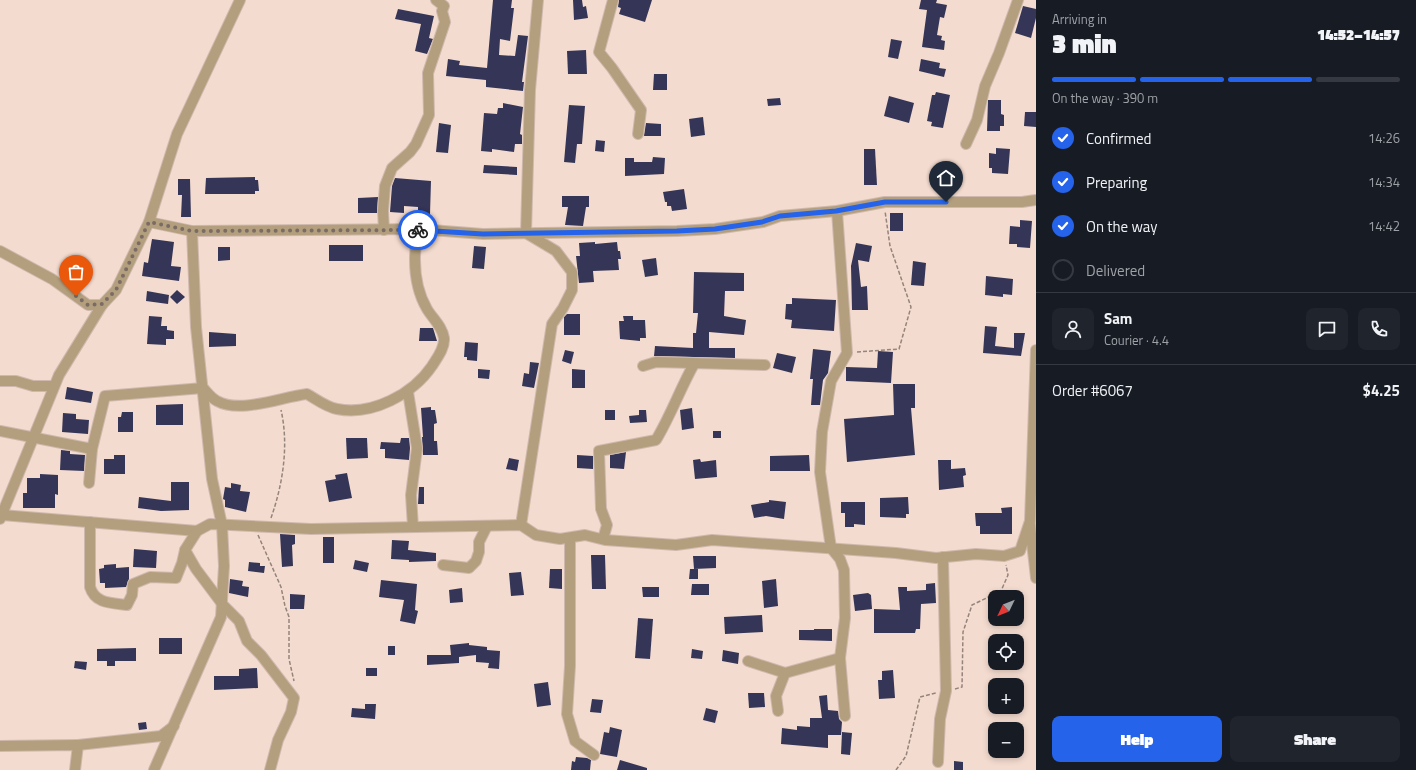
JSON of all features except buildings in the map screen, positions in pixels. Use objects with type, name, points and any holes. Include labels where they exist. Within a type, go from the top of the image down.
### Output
[{"type":"street","points":[[197,531],[90,522],[1,517],[59,375],[102,304],[116,290],[149,222],[177,134],[240,0]]},
{"type":"street","points":[[384,230],[383,211],[385,186],[392,168],[410,152],[416,144],[429,115],[428,74],[445,22],[442,11],[444,6],[436,0]]},
{"type":"street","points":[[526,233],[530,90],[538,0]]},
{"type":"street","points":[[613,0],[599,52],[641,110],[638,134]]},
{"type":"street","points":[[966,144],[977,120],[985,86],[999,53],[1018,0]]},
{"type":"street","points":[[149,222],[192,231],[418,230],[483,234],[715,229],[762,222],[780,216],[836,211],[885,202],[1022,202],[1036,200]]},
{"type":"street","points":[[836,211],[847,353],[831,381],[822,432],[820,472],[831,548],[840,559],[844,570],[845,618],[840,658],[845,716]]},
{"type":"street","points":[[90,483],[92,449],[105,396],[203,388],[215,400],[224,404],[244,407],[307,394],[321,403],[337,409],[370,409],[408,392],[428,371],[440,353],[444,339],[441,327],[427,309],[420,294],[414,268],[418,230]]},
{"type":"street","points":[[154,770],[221,617],[223,605],[224,566],[222,525],[212,479],[196,327],[192,231]]},
{"type":"street","points":[[521,525],[552,324],[563,308],[572,290],[572,272],[556,251],[526,233]]},
{"type":"street","points":[[0,251],[52,279],[88,305],[102,304]]},
{"type":"street","points":[[1036,350],[1030,521],[1036,578]]},
{"type":"street","points":[[644,366],[656,362],[766,365]]},
{"type":"street","points":[[602,539],[607,525],[601,509],[599,450],[656,440],[670,417],[683,384],[694,364]]},
{"type":"street","points":[[0,381],[16,382],[33,386],[54,386]]},
{"type":"street","points":[[408,392],[418,448],[411,495],[413,527]]},
{"type":"street","points":[[0,431],[33,436],[92,449]]},
{"type":"street","points":[[90,522],[90,587],[92,594],[97,600],[103,602],[127,605],[132,595],[133,584],[150,577],[176,578],[185,550],[197,531],[210,524],[312,528],[521,525],[536,535],[560,539],[585,535],[602,539],[676,545],[712,540],[943,557],[976,554],[1004,556],[1020,551],[1030,521]]},
{"type":"street","points":[[443,565],[469,568],[478,557],[479,542],[487,526]]},
{"type":"street","points":[[570,538],[570,666],[567,714],[574,741],[594,755]]},
{"type":"street","points":[[185,550],[196,569],[223,605],[239,621],[247,642],[261,656],[294,698],[291,712],[278,740],[270,770]]},
{"type":"street","points":[[938,762],[940,719],[946,691],[943,557]]},
{"type":"street","points":[[748,660],[785,673],[840,658]]},
{"type":"street","points":[[778,711],[776,696],[785,673]]},
{"type":"street","points":[[0,746],[78,745],[161,736],[175,725]]},
{"type":"street","points":[[75,770],[78,745]]},
{"type":"path","points":[[847,353],[899,349],[911,307],[890,246],[885,202]]},
{"type":"path","points":[[268,527],[278,498],[283,473],[283,417],[279,400]]},
{"type":"path","points":[[254,526],[281,587],[284,606],[289,617],[289,659],[294,678],[294,698]]},
{"type":"way so far","points":[[76,296],[88,305],[102,304],[116,290],[149,222],[175,229],[192,231],[418,230]]},
{"type":"route","points":[[418,230],[483,234],[715,229],[762,222],[780,216],[836,211],[885,202],[946,202]]}]
